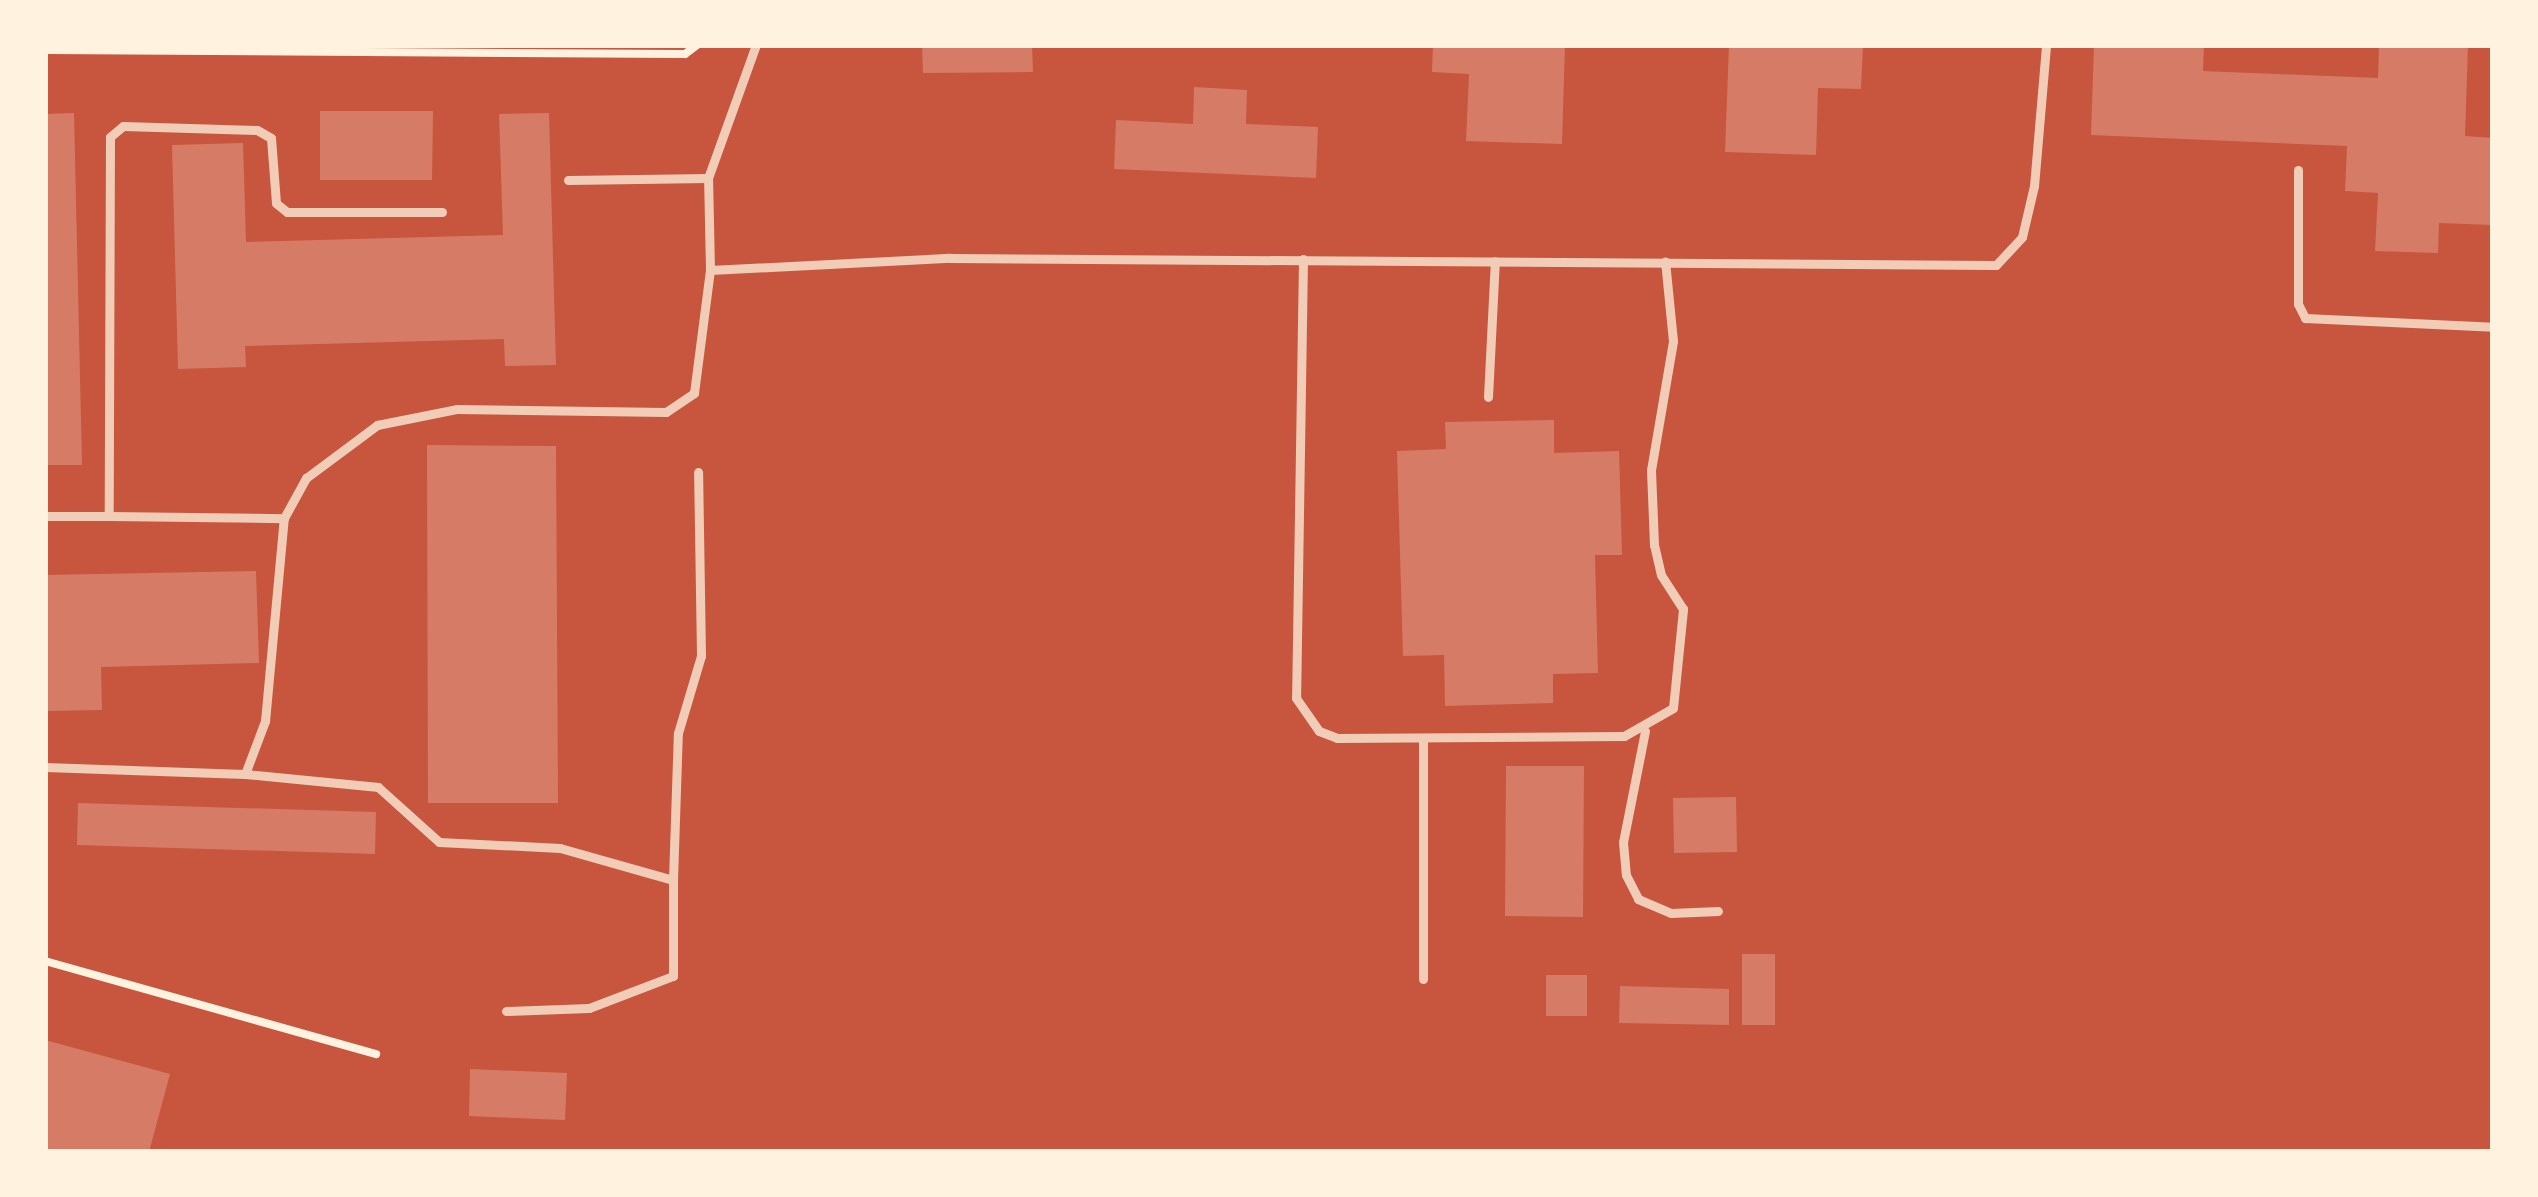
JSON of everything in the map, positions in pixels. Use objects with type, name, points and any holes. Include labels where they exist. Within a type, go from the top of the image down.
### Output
[{"type":"lane","points":[[245,774],[266,721],[284,518],[306,478],[377,424],[457,409],[666,412],[694,393],[710,270],[708,178],[756,45]]},
{"type":"lane","points":[[710,270],[950,258],[1996,265],[2022,237],[2034,186],[2046,45]]},
{"type":"lane","points":[[109,516],[110,137],[123,126],[257,130],[271,138],[276,202],[287,212],[442,212]]},
{"type":"lane","points":[[2298,170],[2305,318],[2493,327]]},
{"type":"lane","points":[[568,180],[708,178]]},
{"type":"lane","points":[[1304,259],[1296,698],[1319,731],[1337,738],[1423,738],[1646,731]]},
{"type":"lane","points":[[1488,397],[1495,261]]},
{"type":"lane","points":[[1665,261],[1672,340],[1651,470],[1660,575],[1683,608],[1678,693],[1673,708],[1646,731],[1623,842],[1626,875],[1638,899],[1671,913],[1718,910]]},
{"type":"lane","points":[[506,1011],[589,1008],[674,976],[679,733],[701,656],[698,472]]},
{"type":"lane","points":[[45,516],[284,518]]},
{"type":"lane","points":[[1423,738],[1423,979]]},
{"type":"lane","points":[[45,767],[245,774],[378,787],[439,842],[560,848],[673,880]]},
{"type":"path","points":[[45,50],[685,54],[697,45]]},
{"type":"path","points":[[45,961],[376,1054]]},
{"type":"building","points":[[922,45],[1032,45],[1033,72],[923,73]]},
{"type":"building","points":[[1433,45],[1565,45],[1562,144],[1466,141],[1469,74],[1432,72]]},
{"type":"building","points":[[1729,45],[1863,45],[1861,89],[1818,88],[1816,155],[1725,152]]},
{"type":"building","points":[[2094,45],[2204,45],[2203,71],[2378,78],[2379,45],[2468,45],[2465,136],[2493,138],[2492,225],[2439,223],[2438,253],[2375,251],[2378,193],[2345,191],[2347,146],[2091,135]]},
{"type":"building","points":[[1194,87],[1247,90],[1246,124],[1318,127],[1316,178],[1114,169],[1116,120],[1193,124]]},
{"type":"building","points":[[320,111],[433,111],[432,180],[320,180]]},
{"type":"building","points":[[74,113],[82,465],[45,465],[45,114]]},
{"type":"building","points":[[549,113],[556,365],[505,366],[504,339],[245,346],[246,367],[178,369],[172,145],[243,143],[246,242],[503,235],[499,114]]},
{"type":"building","points":[[1554,420],[1554,453],[1619,451],[1622,555],[1595,555],[1598,673],[1553,674],[1553,703],[1445,706],[1444,655],[1403,656],[1397,451],[1446,449],[1445,422]]},
{"type":"building","points":[[427,445],[556,446],[558,803],[428,803]]},
{"type":"building","points":[[256,571],[259,663],[101,667],[102,710],[45,711],[45,575]]},
{"type":"building","points":[[1506,766],[1584,766],[1583,917],[1505,916]]},
{"type":"building","points":[[1736,797],[1737,852],[1674,853],[1673,798]]},
{"type":"building","points":[[78,803],[376,812],[375,854],[77,845]]},
{"type":"building","points":[[1742,954],[1775,954],[1775,1025],[1742,1025]]},
{"type":"building","points":[[1546,975],[1587,975],[1587,1016],[1546,1016]]},
{"type":"building","points":[[1620,986],[1729,989],[1729,1025],[1619,1023]]},
{"type":"building","points":[[45,1040],[170,1074],[149,1152],[45,1152]]},
{"type":"building","points":[[470,1069],[567,1073],[565,1120],[469,1116]]}]
